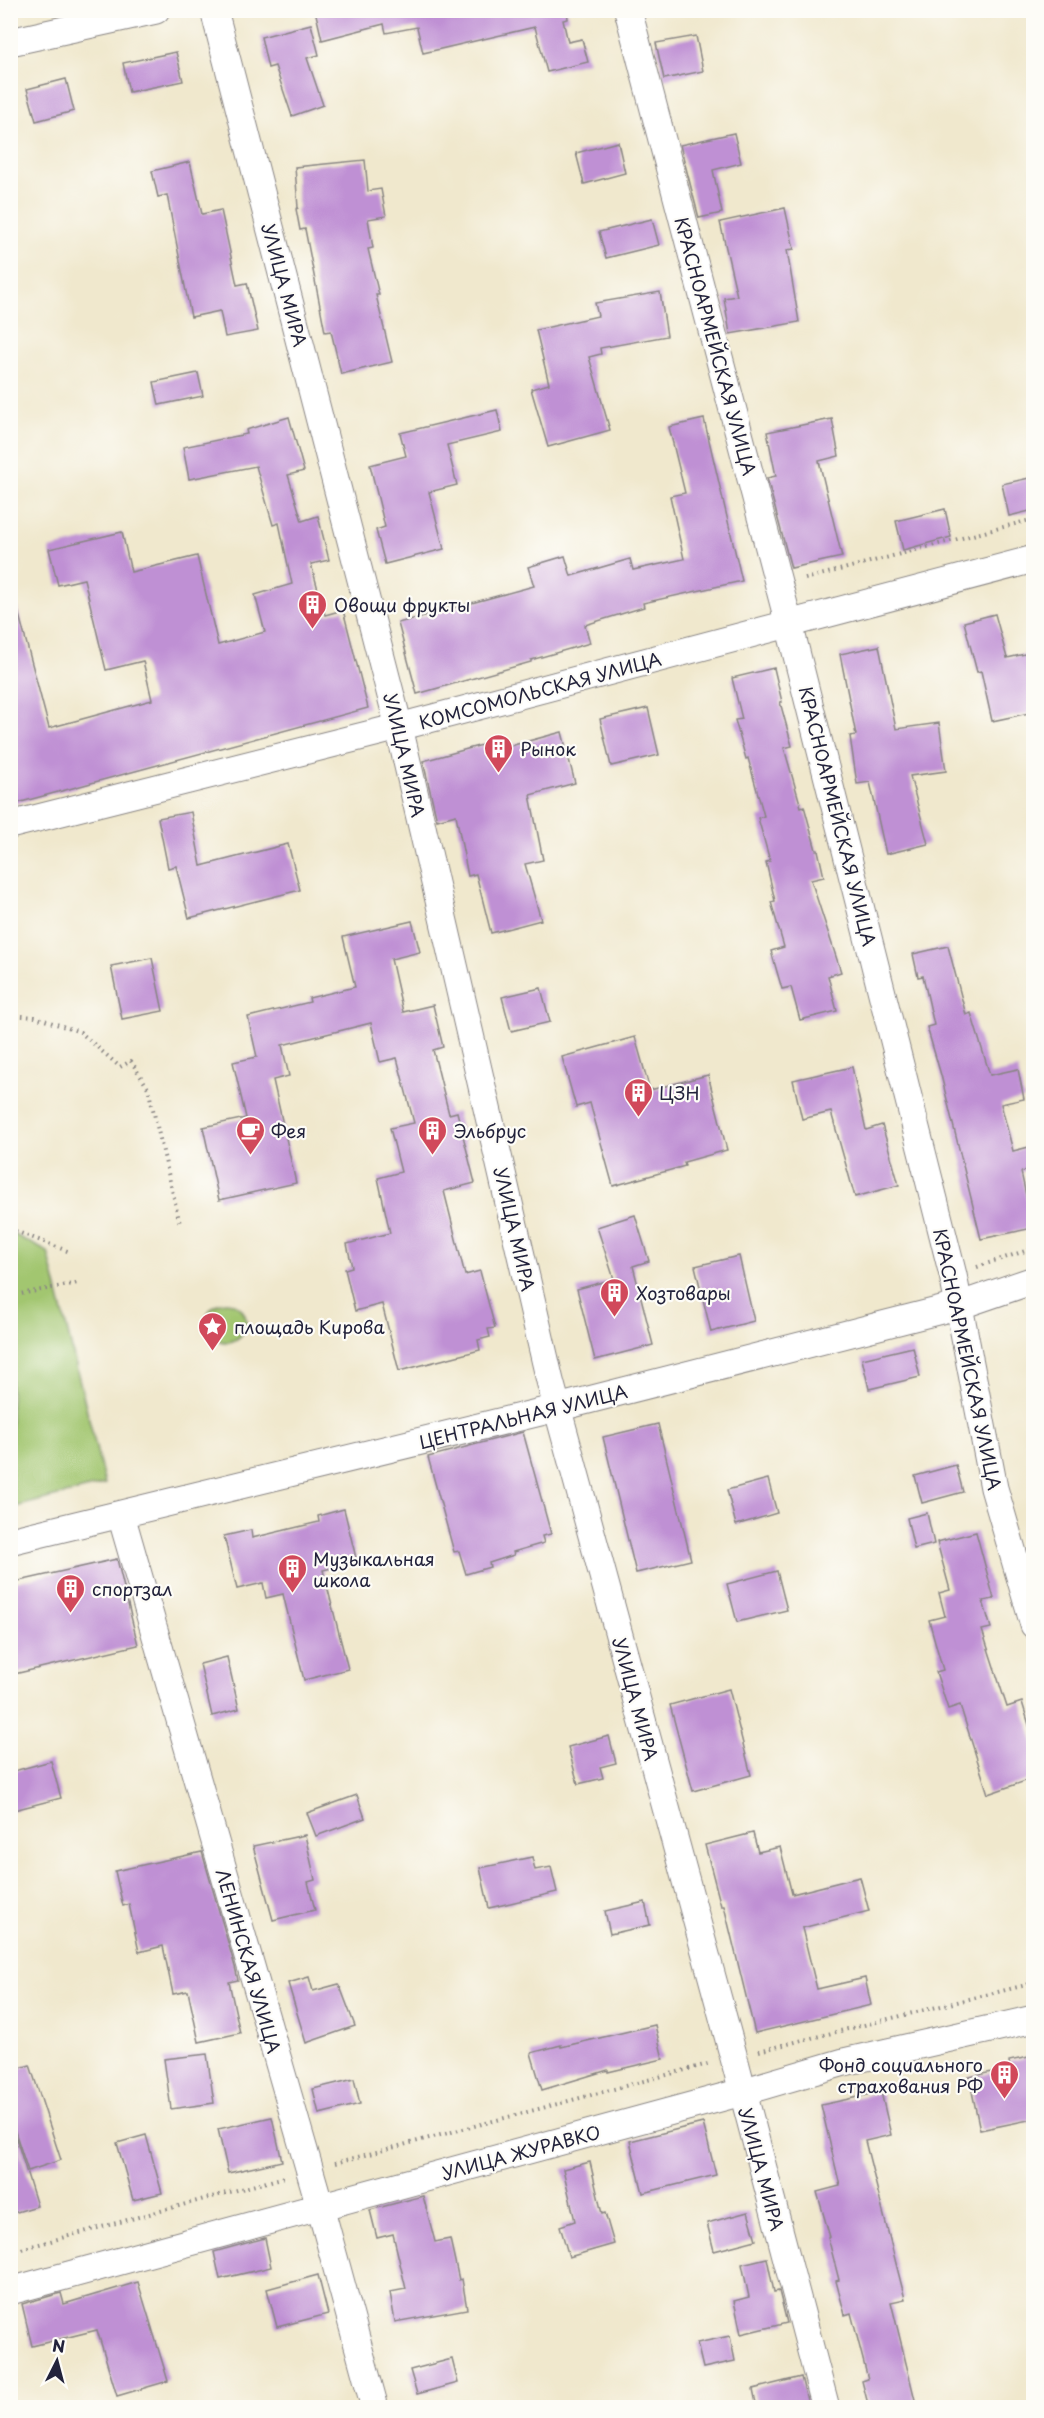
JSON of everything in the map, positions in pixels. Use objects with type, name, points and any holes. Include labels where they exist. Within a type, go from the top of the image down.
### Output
[{"type":"street","points":[[10,42],[156,10]]},
{"type":"street","name":"УЛИЦА МИРА","points":[[214,10],[399,727],[557,1408],[734,2058],[826,2408]]},
{"type":"street","name":"КРАСНОАРМЕЙСКАЯ УЛИЦА","points":[[628,10],[789,624],[961,1305],[994,1488],[1034,1625]]},
{"type":"street","name":"КОМСОМОЛЬСКАЯ УЛИЦА","points":[[10,825],[399,727],[1034,559]]},
{"type":"street","name":"ЦЕНТРАЛЬНАЯ УЛИЦА","points":[[10,1541],[557,1408],[961,1305],[1034,1280]]},
{"type":"street","name":"ЛЕНИНСКАЯ УЛИЦА","points":[[121,1515],[320,2206],[375,2408]]},
{"type":"street","name":"УЛИЦА ЖУРАВКО","points":[[10,2291],[742,2092],[844,2062],[1034,2019]]},
{"type":"path","points":[[779,586],[1034,519]]},
{"type":"path","points":[[10,1015],[35,1017],[80,1032],[120,1067],[130,1061],[148,1088],[180,1224]]},
{"type":"path","points":[[10,1229],[70,1252]]},
{"type":"path","points":[[10,1296],[78,1283]]},
{"type":"path","points":[[10,2252],[309,2170],[734,2058],[1034,1983]]},
{"type":"green space","points":[[11,1233],[48,1252],[105,1484],[11,1508]]},
{"type":"green space","points":[[226,1302],[240,1308],[246,1322],[240,1336],[226,1342],[212,1336],[206,1322],[212,1308]]},
{"type":"building","points":[[315,10],[567,10],[568,19],[563,20],[568,42],[582,39],[588,62],[547,72],[535,27],[423,53],[417,27],[386,33],[384,24],[322,40]]},
{"type":"building","points":[[311,24],[319,55],[307,58],[323,105],[292,116],[275,66],[268,68],[261,37]]},
{"type":"building","points":[[696,36],[703,71],[664,79],[656,43]]},
{"type":"building","points":[[176,52],[183,81],[129,92],[123,63]]},
{"type":"building","points":[[66,79],[74,111],[36,121],[27,89]]},
{"type":"building","points":[[734,133],[741,163],[713,170],[722,213],[699,218],[680,145]]},
{"type":"building","points":[[618,142],[625,173],[584,184],[576,153]]},
{"type":"building","points":[[365,160],[368,191],[381,189],[386,216],[368,219],[373,248],[368,249],[392,362],[341,374],[331,331],[325,332],[305,229],[300,230],[296,209],[298,208],[295,167]]},
{"type":"building","points":[[190,162],[202,214],[221,210],[237,285],[247,283],[258,331],[225,337],[220,311],[191,317],[167,195],[158,197],[152,171]]},
{"type":"building","points":[[785,208],[794,249],[787,250],[799,322],[730,334],[724,298],[737,296],[720,222]]},
{"type":"building","points":[[652,219],[659,245],[606,258],[599,232]]},
{"type":"building","points":[[660,292],[667,336],[600,348],[601,354],[589,357],[610,430],[548,447],[531,389],[549,384],[536,330],[598,316],[595,303]]},
{"type":"building","points":[[198,373],[203,396],[159,405],[154,382]]},
{"type":"building","points":[[497,410],[502,432],[447,445],[457,485],[429,492],[444,549],[385,564],[376,530],[385,527],[370,465],[406,456],[400,433]]},
{"type":"building","points":[[289,417],[304,471],[288,475],[302,521],[318,516],[329,560],[311,564],[325,615],[343,610],[368,708],[10,805],[10,608],[17,607],[49,728],[152,700],[143,661],[106,670],[84,579],[58,585],[49,549],[122,532],[131,572],[197,556],[218,645],[265,632],[255,595],[292,584],[279,523],[273,525],[256,466],[189,479],[183,447],[247,434],[246,430]]},
{"type":"building","points":[[704,419],[742,581],[643,603],[644,607],[585,625],[590,643],[417,694],[398,623],[534,586],[528,567],[565,556],[571,576],[630,559],[633,570],[684,559],[670,496],[685,493],[669,427]]},
{"type":"building","points":[[832,419],[839,456],[819,461],[842,557],[791,568],[767,478],[776,476],[767,432]]},
{"type":"building","points":[[1034,477],[1034,510],[1009,516],[1002,484]]},
{"type":"building","points":[[945,509],[951,537],[903,550],[896,521]]},
{"type":"building","points":[[995,614],[1007,658],[1034,652],[1034,712],[992,721],[981,671],[977,672],[964,622]]},
{"type":"building","points":[[879,646],[896,729],[939,723],[946,771],[910,776],[928,844],[886,854],[870,782],[857,784],[850,736],[856,735],[840,654]]},
{"type":"building","points":[[774,668],[792,746],[784,748],[801,807],[804,806],[816,850],[818,850],[824,877],[811,880],[841,972],[828,976],[837,1011],[800,1020],[791,987],[782,989],[771,951],[784,947],[771,902],[775,901],[766,862],[770,861],[758,818],[764,816],[735,720],[742,719],[732,678]]},
{"type":"building","points":[[648,708],[659,755],[611,766],[600,719]]},
{"type":"building","points":[[562,732],[575,783],[530,795],[543,860],[525,864],[541,920],[491,933],[476,874],[468,876],[456,815],[437,820],[423,761],[493,742],[495,750]]},
{"type":"building","points":[[191,812],[201,866],[288,844],[300,890],[189,918],[176,866],[168,868],[158,818]]},
{"type":"building","points":[[412,921],[420,952],[391,959],[403,1012],[433,1005],[443,1047],[433,1050],[449,1114],[457,1112],[475,1183],[444,1191],[465,1275],[480,1271],[495,1328],[488,1329],[490,1337],[478,1340],[480,1350],[399,1371],[382,1304],[355,1311],[345,1269],[352,1267],[347,1244],[390,1233],[378,1178],[401,1172],[390,1128],[414,1123],[397,1058],[380,1062],[371,1023],[282,1045],[289,1076],[273,1080],[296,1183],[219,1200],[203,1127],[246,1118],[233,1062],[257,1057],[248,1017],[310,1002],[309,998],[355,987],[343,937]]},
{"type":"building","points":[[948,946],[966,1015],[971,1013],[990,1075],[1018,1069],[1024,1099],[1001,1104],[1013,1151],[1029,1147],[1034,1165],[1034,1169],[1021,1172],[1033,1228],[981,1239],[927,1027],[934,1025],[923,976],[918,977],[913,954]]},
{"type":"building","points":[[152,958],[163,1011],[122,1019],[111,966]]},
{"type":"building","points":[[541,988],[550,1022],[511,1031],[502,997]]},
{"type":"building","name":"ЦЗН","points":[[635,1037],[650,1090],[708,1075],[727,1150],[684,1162],[685,1166],[613,1186],[590,1103],[576,1107],[562,1057]]},
{"type":"building","points":[[852,1067],[866,1130],[882,1125],[899,1185],[855,1197],[831,1112],[802,1119],[793,1080]]},
{"type":"building","name":"Хозтовары","points":[[635,1215],[649,1261],[633,1266],[653,1345],[595,1360],[577,1289],[614,1279],[597,1227]]},
{"type":"building","points":[[739,1256],[754,1321],[711,1332],[695,1266]]},
{"type":"building","points":[[913,1347],[920,1377],[869,1389],[862,1359]]},
{"type":"building","points":[[658,1424],[691,1560],[636,1573],[603,1437]]},
{"type":"building","points":[[523,1432],[551,1534],[542,1536],[544,1543],[513,1552],[514,1555],[489,1563],[490,1567],[466,1574],[459,1551],[454,1552],[428,1457]]},
{"type":"building","points":[[956,1465],[963,1492],[922,1503],[915,1476]]},
{"type":"building","points":[[768,1479],[777,1513],[736,1525],[727,1490]]},
{"type":"building","name":"Музыкальная школа","points":[[344,1509],[357,1562],[323,1570],[348,1669],[304,1680],[283,1594],[266,1598],[263,1583],[237,1589],[224,1536],[251,1530],[252,1538],[319,1522],[318,1516]]},
{"type":"building","points":[[927,1513],[934,1544],[914,1549],[907,1518]]},
{"type":"building","points":[[976,1532],[994,1599],[983,1601],[991,1628],[982,1630],[1007,1707],[1022,1702],[1034,1741],[1034,1778],[988,1794],[960,1705],[948,1709],[936,1672],[943,1670],[929,1620],[945,1616],[939,1593],[950,1590],[937,1542]]},
{"type":"building","name":"спортзал","points":[[117,1559],[138,1645],[10,1675],[10,1583]]},
{"type":"building","points":[[777,1571],[787,1610],[737,1622],[727,1584]]},
{"type":"building","points":[[227,1657],[239,1709],[212,1716],[200,1664]]},
{"type":"building","points":[[729,1689],[751,1775],[693,1791],[670,1705]]},
{"type":"building","points":[[609,1736],[616,1763],[600,1767],[603,1778],[578,1784],[568,1747]]},
{"type":"building","points":[[51,1761],[61,1798],[10,1811],[10,1772]]},
{"type":"building","points":[[357,1795],[365,1818],[316,1836],[307,1813]]},
{"type":"building","points":[[753,1833],[758,1852],[780,1847],[792,1894],[860,1877],[869,1911],[802,1928],[817,1989],[865,1978],[871,2005],[755,2033],[724,1906],[721,1906],[705,1845]]},
{"type":"building","points":[[305,1835],[315,1880],[308,1882],[315,1910],[273,1920],[253,1846]]},
{"type":"building","points":[[202,1852],[238,1980],[229,1982],[240,2033],[199,2042],[188,1991],[173,1994],[163,1946],[139,1952],[129,1904],[123,1906],[115,1871]]},
{"type":"building","points":[[532,1857],[535,1870],[551,1867],[557,1892],[489,1908],[480,1868]]},
{"type":"building","points":[[645,1902],[650,1925],[610,1934],[605,1911]]},
{"type":"building","points":[[309,1977],[313,1991],[339,1984],[355,2026],[306,2043],[288,1983]]},
{"type":"building","points":[[655,2025],[663,2059],[608,2072],[608,2070],[542,2090],[531,2053]]},
{"type":"building","points":[[207,2054],[214,2103],[171,2109],[164,2059]]},
{"type":"building","name":"Фонд социального страхования РФ","points":[[1034,2056],[1034,2119],[980,2130],[969,2077],[1010,2068],[1009,2061]]},
{"type":"building","points":[[30,2065],[61,2160],[28,2171],[10,2116],[10,2071]]},
{"type":"building","points":[[354,2079],[360,2104],[319,2114],[313,2089]]},
{"type":"building","points":[[881,2092],[891,2135],[865,2141],[905,2299],[891,2302],[917,2408],[869,2408],[862,2381],[868,2379],[851,2313],[845,2315],[836,2281],[839,2280],[828,2237],[830,2237],[817,2192],[840,2186],[821,2105]]},
{"type":"building","points":[[272,2117],[282,2161],[228,2173],[218,2129]]},
{"type":"building","points":[[703,2123],[716,2175],[643,2193],[630,2141]]},
{"type":"building","points":[[146,2135],[162,2193],[133,2200],[117,2143]]},
{"type":"building","points":[[16,2138],[37,2206],[10,2214],[10,2139]]},
{"type":"building","points":[[590,2162],[602,2214],[605,2213],[614,2244],[569,2257],[560,2226],[575,2221],[563,2169]]},
{"type":"building","points":[[423,2196],[435,2242],[450,2239],[459,2280],[462,2279],[467,2309],[395,2322],[390,2292],[406,2289],[393,2234],[377,2238],[370,2210]]},
{"type":"building","points":[[748,2212],[756,2240],[714,2251],[707,2223]]},
{"type":"building","points":[[265,2238],[271,2267],[220,2279],[214,2252]]},
{"type":"building","points":[[767,2258],[774,2292],[779,2291],[787,2323],[741,2334],[734,2301],[749,2297],[742,2264]]},
{"type":"building","points":[[318,2275],[328,2314],[277,2327],[267,2289]]},
{"type":"building","points":[[138,2282],[168,2381],[117,2396],[97,2330],[32,2346],[22,2304],[61,2293],[64,2304]]},
{"type":"building","points":[[730,2336],[735,2361],[703,2368],[697,2343]]},
{"type":"building","points":[[452,2359],[458,2383],[417,2394],[410,2370]]},
{"type":"building","points":[[801,2377],[809,2408],[757,2408],[753,2389]]},
{"type":"place","name":"Овощи фрукты","points":[[313,630]]},
{"type":"place","name":"Рынок","points":[[499,774]]},
{"type":"place","name":"ЦЗН","points":[[638,1118]]},
{"type":"place","name":"Фея","points":[[250,1156]]},
{"type":"place","name":"Эльбрус","points":[[433,1156]]},
{"type":"place","name":"Хозтовары","points":[[615,1318]]},
{"type":"place","name":"площадь Кирова","points":[[213,1352]]},
{"type":"place","name":"Музыкальная школа","points":[[292,1594]]},
{"type":"place","name":"спортзал","points":[[71,1614]]},
{"type":"place","name":"Фонд социального страхования РФ","points":[[1004,2100]]}]
